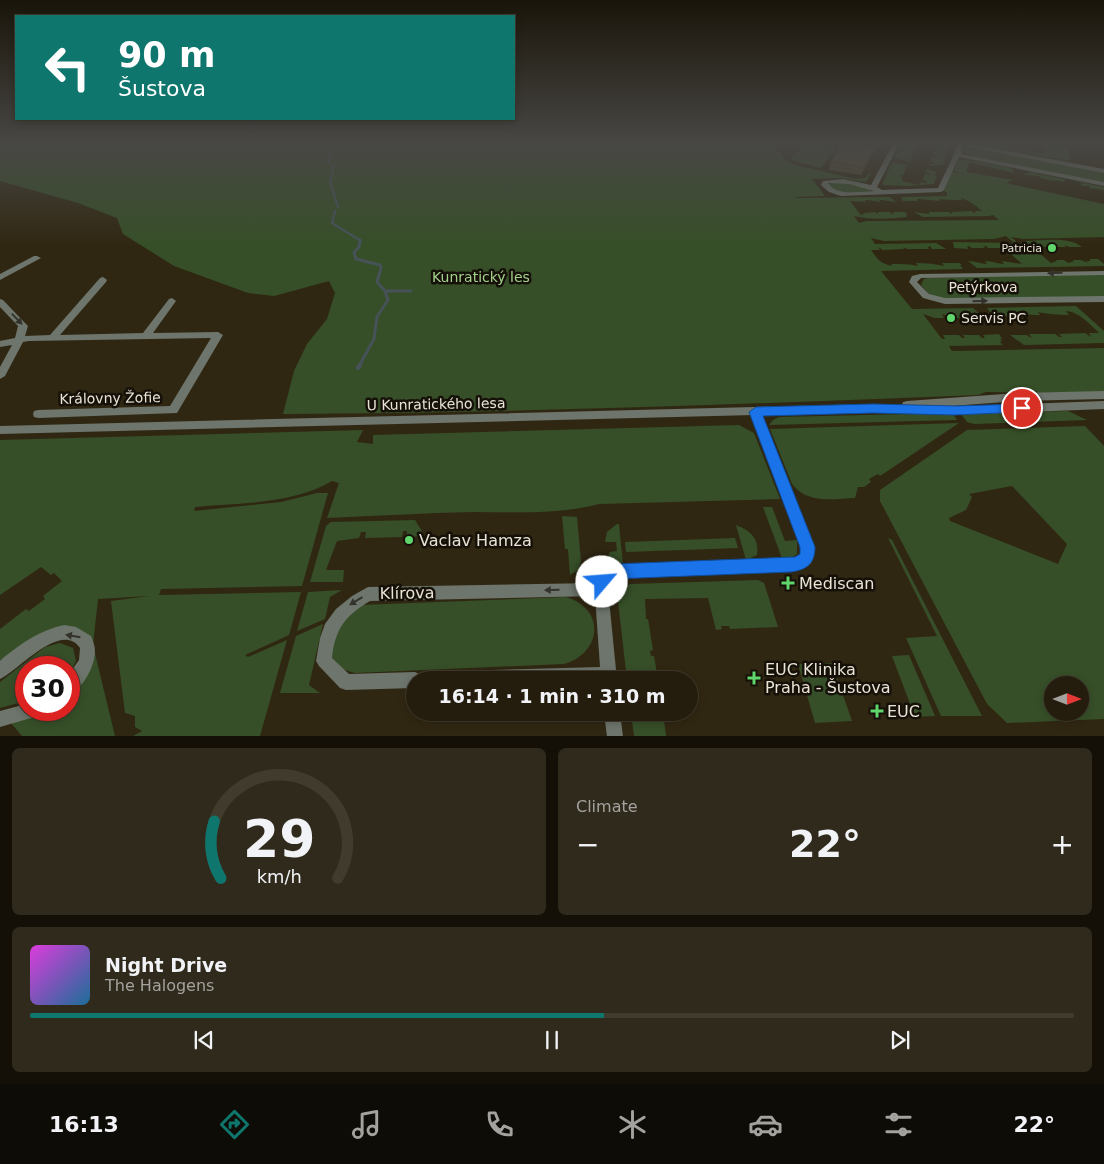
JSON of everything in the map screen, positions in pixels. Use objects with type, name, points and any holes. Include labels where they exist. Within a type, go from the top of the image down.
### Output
[{"type":"street","points":[[873,188],[878,178]]},
{"type":"street","points":[[882,192],[843,181],[830,180],[824,183],[825,187],[836,193],[882,192],[941,190],[946,178]]},
{"type":"street","points":[[1076,178],[1104,184]]},
{"type":"street","points":[[0,277],[37,258]]},
{"type":"street","name":"Petýrkova","points":[[1104,273],[920,276],[915,278],[913,282],[926,296],[945,301],[1104,299]]},
{"type":"street","points":[[52,338],[103,280]]},
{"type":"street","points":[[146,336],[172,301]]},
{"type":"street","points":[[0,302],[23,326],[19,340],[0,376]]},
{"type":"street","name":"Královny Žofie","points":[[0,344],[19,340],[52,338],[218,335],[173,410],[38,414]]},
{"type":"street","name":"U Kunratického lesa","points":[[0,430],[756,412],[873,408],[962,401],[1104,395]]},
{"type":"street","name":"U Kunratického lesa","points":[[873,408],[955,411],[1104,405]]},
{"type":"street","points":[[608,671],[601,589],[604,577],[613,572],[791,565],[798,564],[808,557],[808,547],[756,412]]},
{"type":"street","name":"Klírova","points":[[406,680],[346,682],[324,661],[329,629],[336,618],[351,603],[368,594],[601,589]]},
{"type":"street","points":[[18,656],[47,637],[58,634],[76,635],[86,641],[89,653],[80,674]]},
{"type":"street","points":[[0,671],[15,658]]},
{"type":"street","points":[[0,719],[15,715]]},
{"type":"street","points":[[613,721],[615,736]]},
{"type":"green space","name":"Kunratický les","points":[[0,178],[831,178],[812,179],[825,196],[795,197],[890,197],[896,202],[881,200],[879,200],[881,202],[867,200],[865,200],[866,202],[850,201],[861,215],[863,213],[875,212],[878,214],[878,212],[890,212],[894,214],[893,212],[905,212],[907,214],[906,217],[887,219],[854,216],[859,223],[866,221],[999,220],[993,215],[923,217],[914,212],[929,214],[929,212],[949,212],[952,214],[952,212],[971,211],[976,213],[974,211],[982,211],[960,198],[962,200],[917,199],[918,201],[903,201],[901,197],[947,196],[947,192],[941,190],[946,178],[1013,180],[1006,183],[1104,204],[1104,237],[1023,239],[1011,237],[1019,244],[1025,241],[1070,241],[1082,247],[1064,245],[1066,247],[1031,246],[1051,263],[1056,260],[1064,260],[1068,263],[1073,260],[1081,260],[1088,263],[1086,261],[1090,261],[1090,259],[1098,259],[1104,266],[977,268],[968,261],[987,264],[985,261],[1002,264],[1004,264],[1002,261],[1022,264],[1002,246],[1000,246],[1002,248],[983,246],[985,248],[972,248],[969,246],[967,247],[969,249],[954,248],[953,242],[1014,243],[1006,236],[994,239],[884,241],[871,238],[875,244],[936,243],[946,249],[932,249],[930,246],[928,247],[929,249],[907,249],[903,247],[904,249],[883,250],[878,247],[880,250],[871,250],[880,261],[892,266],[891,264],[918,266],[916,263],[944,266],[942,263],[959,263],[962,265],[960,265],[963,269],[881,271],[912,309],[973,308],[983,317],[961,314],[964,318],[954,318],[942,314],[944,318],[935,318],[923,314],[942,339],[945,339],[943,335],[959,335],[965,338],[963,335],[979,335],[985,338],[983,335],[999,334],[1002,339],[1000,339],[1002,341],[1000,342],[1003,345],[949,346],[952,351],[1104,348],[1104,392],[986,392],[978,395],[630,407],[457,412],[283,414],[294,371],[307,344],[327,319],[335,293],[329,281],[274,296],[248,293],[174,266],[123,234],[117,218],[78,203],[0,181]]},
{"type":"green space","name":"Kunratický les","points":[[843,178],[868,178],[866,182]]},
{"type":"green space","points":[[885,178],[902,178],[902,181],[919,185],[920,182],[928,183],[923,178],[936,178],[934,184],[909,186],[882,185]]},
{"type":"green space","points":[[1042,178],[1065,179],[1064,182]]},
{"type":"green space","points":[[1085,178],[1104,178],[1104,182]]},
{"type":"green space","points":[[1069,180],[1104,187],[1104,190],[1082,186],[1081,183]]},
{"type":"green space","points":[[832,182],[846,183],[870,189],[870,191],[843,192],[828,185]]},
{"type":"green space","points":[[1104,274],[1104,297],[950,300],[930,295],[921,285],[924,279],[929,278]]},
{"type":"green space","points":[[1076,306],[1104,331],[1104,343],[1024,345],[1010,335],[1026,335],[1032,338],[1029,334],[1055,334],[1062,337],[1059,334],[1085,333],[1091,337],[1089,333],[1099,333],[1084,319],[1071,312],[1066,311],[1069,315],[1038,312],[1040,315],[1032,315],[1009,312],[1012,316],[993,316],[987,308]]},
{"type":"green space","points":[[1068,411],[1087,420],[974,424],[967,422],[961,414]]},
{"type":"green space","points":[[953,414],[957,420],[769,425],[779,417]]},
{"type":"green space","points":[[959,423],[880,476],[878,474],[869,479],[871,482],[864,487],[858,487],[855,498],[838,499],[821,499],[805,495],[792,484],[770,429]]},
{"type":"green space","points":[[739,425],[754,433],[780,499],[599,504],[568,510],[536,512],[455,512],[327,518],[339,483],[332,481],[317,489],[283,498],[195,507],[194,511],[281,502],[317,493],[328,493],[302,586],[161,589],[159,595],[301,592],[289,635],[245,655],[248,657],[287,640],[260,736],[133,736],[142,731],[135,727],[135,716],[125,713],[111,601],[149,596],[98,599],[93,645],[115,736],[22,736],[10,722],[80,721],[80,681],[87,672],[79,631],[23,656],[15,656],[15,659],[0,666],[0,629],[26,609],[29,611],[45,599],[43,596],[62,581],[54,573],[51,575],[41,567],[0,595],[0,440],[363,430],[357,442],[373,444],[373,435]]},
{"type":"green space","points":[[1085,426],[1104,446],[1104,719],[1089,720],[1089,676],[1044,676],[1044,721],[1056,721],[1007,723],[987,704],[880,501],[880,490],[967,430]],"holes":[[[1012,486],[1067,544],[1058,564],[950,521],[949,518],[966,510],[972,497],[969,494]]]},
{"type":"green space","points":[[763,507],[772,507],[785,541],[797,540],[797,554],[790,559],[783,561]]},
{"type":"green space","points":[[562,516],[577,517],[581,561],[578,570],[570,575],[568,549],[565,549]]},
{"type":"green space","points":[[415,520],[423,536],[407,537],[407,531],[403,531],[402,537],[365,538],[366,532],[361,532],[359,538],[337,541],[326,570],[344,570],[343,582],[310,582],[326,526],[331,522]]},
{"type":"green space","points":[[619,524],[623,565],[612,561],[608,556],[610,552],[617,551],[616,542],[605,542],[607,532]]},
{"type":"green space","points":[[736,525],[753,536],[757,544],[757,555],[746,560]]},
{"type":"green space","points":[[735,538],[738,548],[626,552],[625,542]]},
{"type":"green space","points":[[888,538],[892,540],[982,716],[941,716],[906,638],[937,636]]},
{"type":"green space","points":[[758,580],[764,583],[778,627],[730,629],[729,626],[721,626],[722,629],[716,630],[708,598],[645,599],[646,619],[648,619],[653,650],[650,651],[651,656],[654,656],[656,671],[626,671],[618,601],[621,590],[630,584]]},
{"type":"green space","points":[[342,590],[330,597],[325,619],[297,631],[308,592]]},
{"type":"green space","points":[[566,597],[579,603],[588,611],[593,621],[594,631],[592,641],[586,651],[564,664],[355,673],[342,669],[330,656],[331,634],[361,605]]},
{"type":"green space","points":[[323,624],[309,685],[320,693],[280,693],[296,636]]},
{"type":"green space","points":[[60,643],[73,648],[75,656],[33,656],[45,647]]},
{"type":"green space","points":[[909,655],[935,716],[915,717],[892,656]]},
{"type":"green space","points":[[832,663],[852,721],[815,723],[798,664]]},
{"type":"green space","points":[[15,670],[15,704],[0,708],[0,682]]},
{"type":"green space","points":[[632,721],[664,721],[666,736],[634,736]]},
{"type":"waterway","points":[[331,178],[330,182],[338,207]]},
{"type":"waterway","points":[[335,211],[332,223],[360,240]]},
{"type":"waterway","points":[[360,240],[359,247],[354,252],[356,259],[380,265],[381,268],[377,282],[385,291]]},
{"type":"waterway","points":[[359,366],[374,339],[377,317],[388,300],[385,291]]},
{"type":"waterway","points":[[385,291],[411,291]]},
{"type":"place","name":"Patricia","points":[[1052,248]]},
{"type":"place","name":"Servis PC","points":[[951,318]]},
{"type":"place","name":"Vaclav Hamza","points":[[409,540]]},
{"type":"place","name":"Mediscan","points":[[788,583]]},
{"type":"place","name":"EUC Klinika Praha - Šustova","points":[[754,678]]},
{"type":"place","name":"EUC","points":[[877,711]]},
{"type":"route","points":[[602,582],[608,573],[613,572],[791,565],[798,564],[808,557],[808,547],[756,412],[873,408],[902,411],[1022,408]]}]
